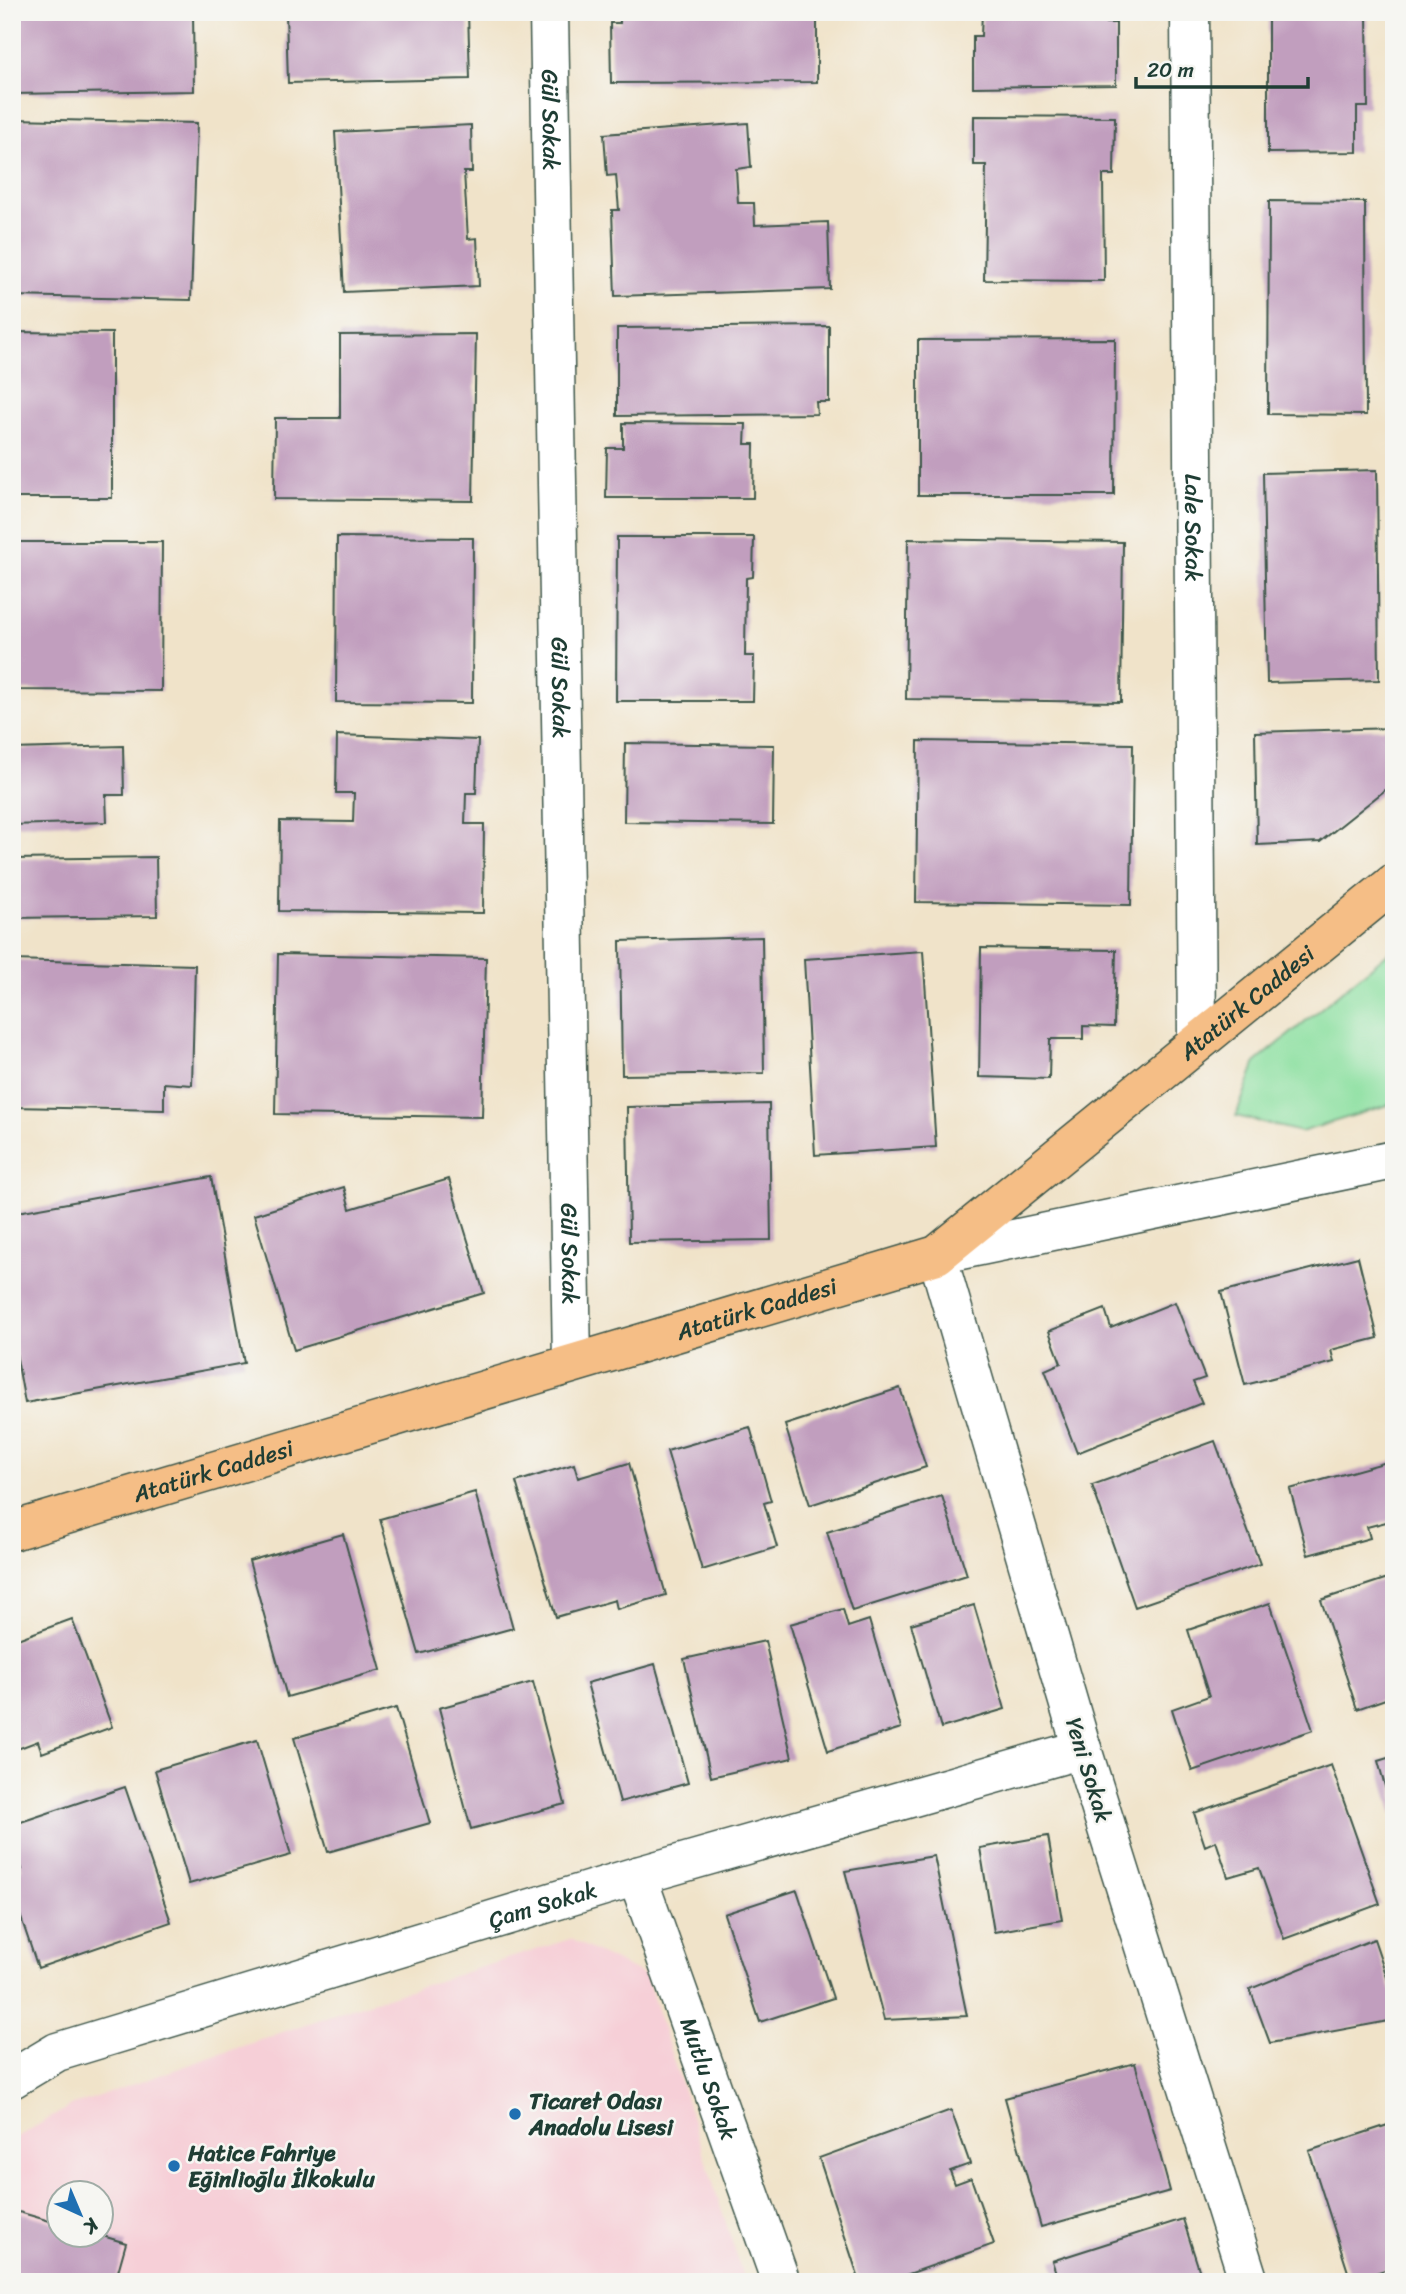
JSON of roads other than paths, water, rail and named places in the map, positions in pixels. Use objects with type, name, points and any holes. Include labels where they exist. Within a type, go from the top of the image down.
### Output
[{"type":"main road","name":"Atatürk Caddesi","points":[[12,1531],[937,1255],[1394,883]]},
{"type":"street","name":"Gül Sokak","points":[[550,12],[572,1363]]},
{"type":"street","name":"Lale Sokak","points":[[1191,12],[1198,1043]]},
{"type":"street","points":[[937,1255],[1392,1166]]},
{"type":"street","name":"Yeni Sokak","points":[[937,1255],[1082,1749],[1249,2282]]},
{"type":"street","name":"Çam Sokak","points":[[12,2079],[57,2052],[637,1876],[1082,1749]]},
{"type":"street","name":"Mutlu Sokak","points":[[637,1876],[781,2282]]},
{"type":"place","name":"Ticaret Odası Anadolu Lisesi","points":[[515,2114]]},
{"type":"place","name":"Hatice Fahriye Eğinlioğlu İlkokulu","points":[[174,2166]]}]
